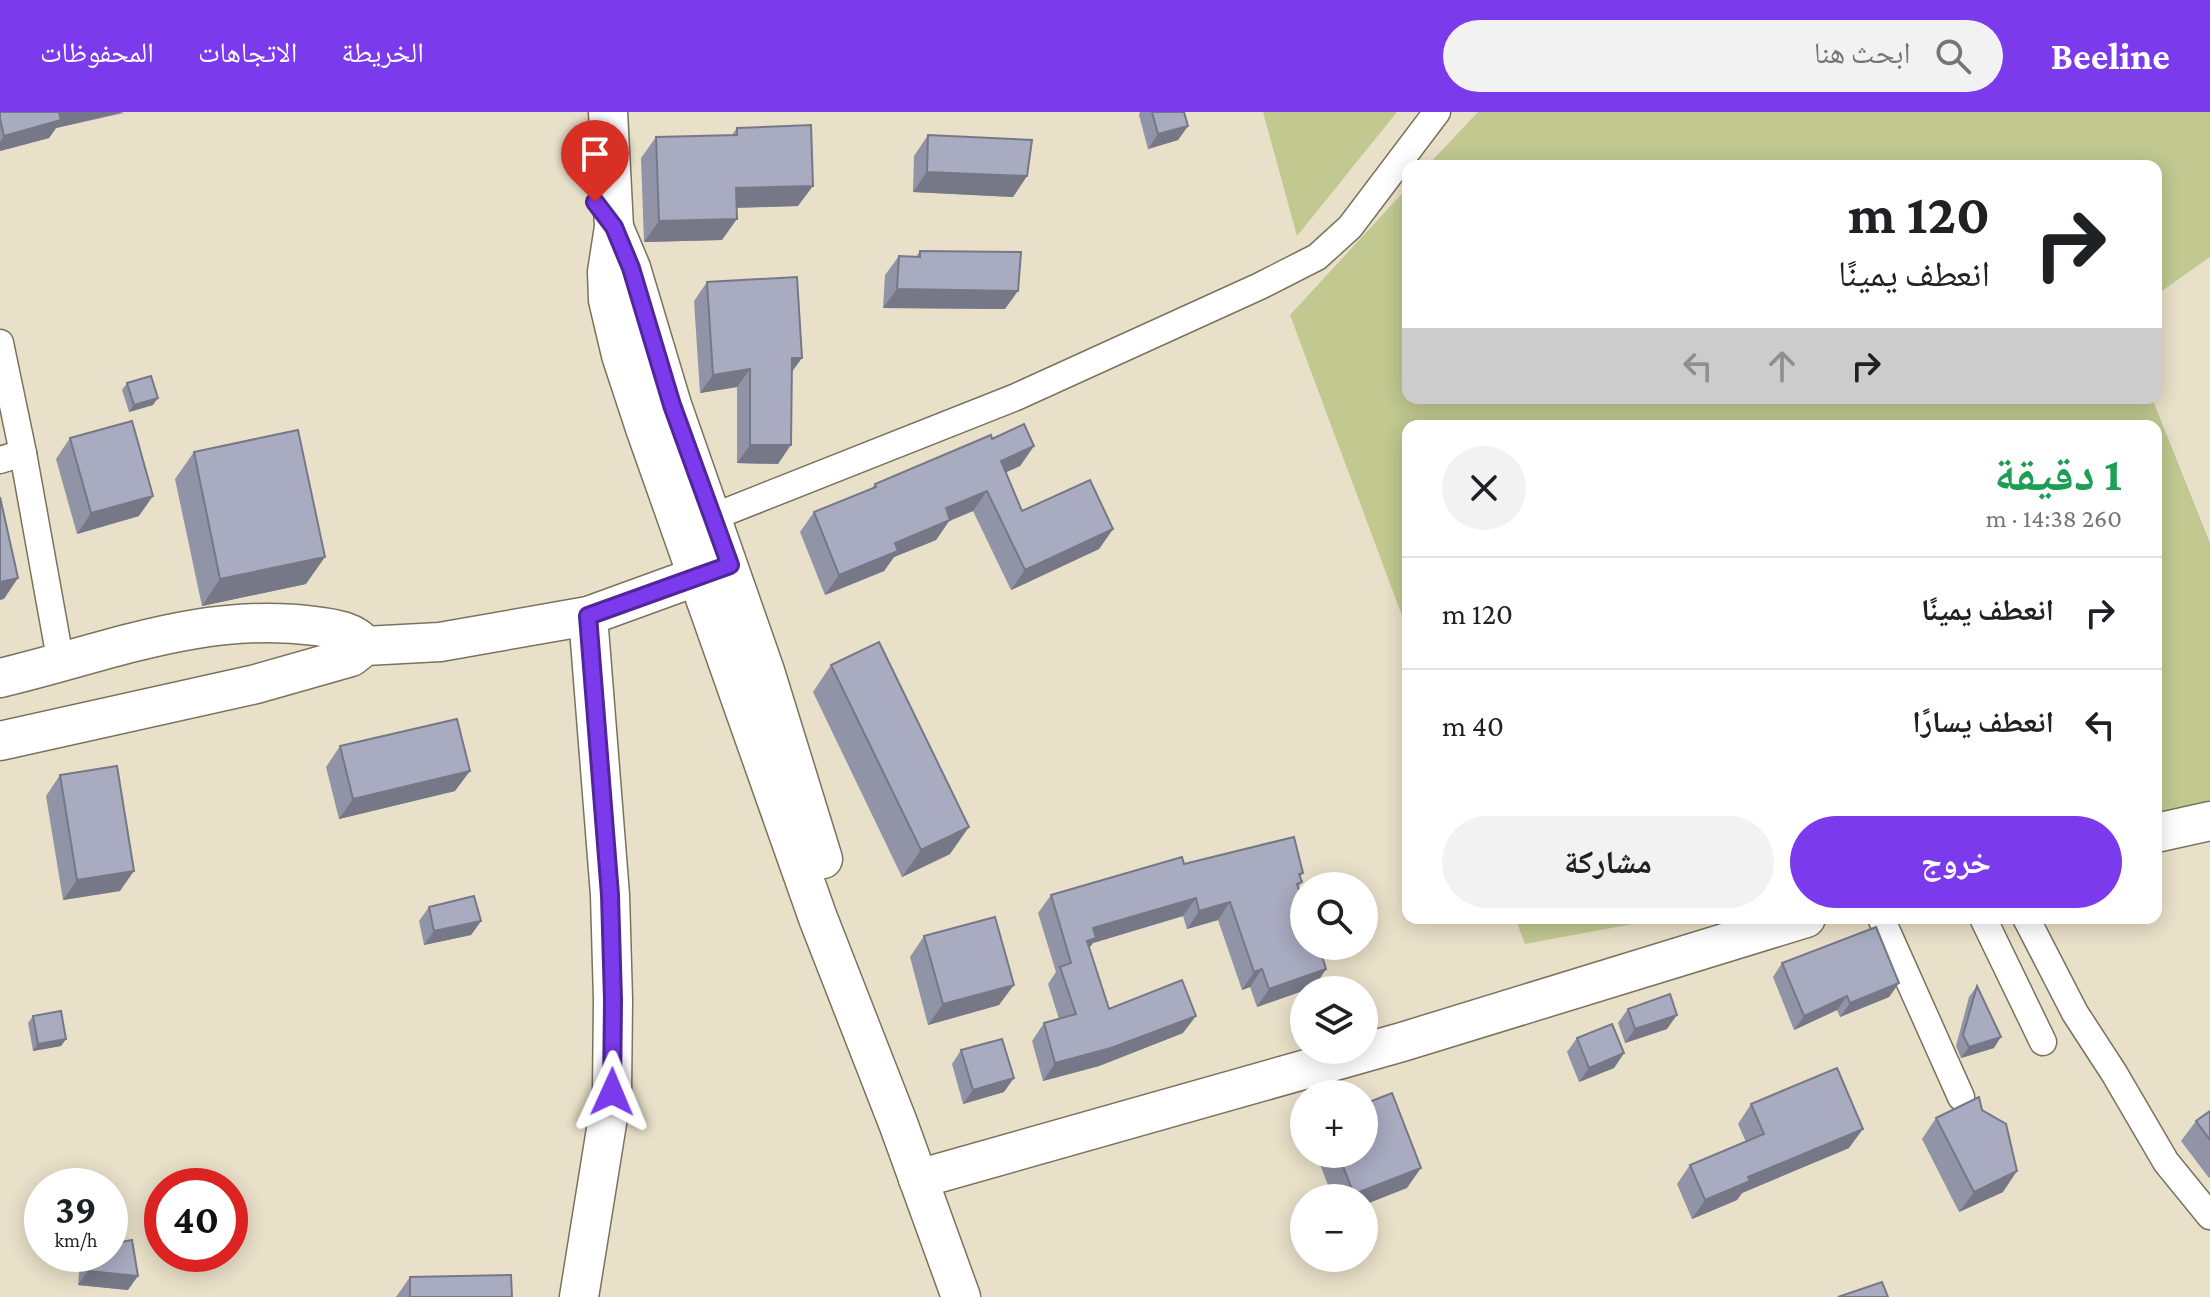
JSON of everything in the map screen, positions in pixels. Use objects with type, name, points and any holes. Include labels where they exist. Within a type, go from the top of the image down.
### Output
[{"type":"street","points":[[591,112],[595,202],[614,227],[631,268],[672,405],[713,517],[714,571]]},
{"type":"street","points":[[608,112],[614,227],[607,272],[608,300],[615,332],[645,428],[714,571],[823,932],[898,1123],[961,1297]]},
{"type":"street","points":[[713,517],[1016,397],[1317,257],[1350,227],[1437,112]]},
{"type":"street","points":[[0,343],[12,457],[61,664]]},
{"type":"street","points":[[0,741],[256,684],[351,657],[365,646],[440,642],[588,616],[714,571]]},
{"type":"street","points":[[579,1297],[612,1092],[610,895],[588,616]]},
{"type":"street","points":[[0,678],[198,627],[236,622],[289,622],[324,627],[354,635],[365,646]]},
{"type":"street","points":[[2162,832],[2210,821]]},
{"type":"street","points":[[918,1179],[1402,1042],[1786,924]]},
{"type":"street","points":[[1884,924],[1961,1097]]},
{"type":"street","points":[[1986,924],[2043,1042]]},
{"type":"street","points":[[2029,924],[2075,1013],[2166,1162],[2210,1216]]},
{"type":"green space","points":[[1263,112],[1397,112],[1297,236]]},
{"type":"green space","points":[[1478,112],[2210,112],[2210,257],[2162,291],[2162,160],[1433,160]]},
{"type":"green space","points":[[1402,194],[1402,404],[2154,404],[2161,420],[1402,420],[1402,616],[1290,315]]},
{"type":"green space","points":[[2162,423],[2210,543],[2210,818],[2162,826]]},
{"type":"green space","points":[[1517,924],[1633,924],[1525,944]]},
{"type":"building","points":[[0,112],[62,112],[59,113],[61,120],[4,136]]},
{"type":"building","points":[[1152,112],[1184,112],[1188,126],[1158,134]]},
{"type":"building","points":[[811,125],[813,186],[736,188],[737,219],[659,221],[656,137],[737,135],[737,128]]},
{"type":"building","points":[[928,135],[1032,140],[1027,176],[927,172]]},
{"type":"building","points":[[920,251],[1021,252],[1018,291],[897,289],[899,256],[920,257]]},
{"type":"building","points":[[797,277],[802,358],[792,358],[791,445],[750,445],[750,369],[713,375],[707,282]]},
{"type":"building","points":[[151,376],[158,398],[134,405],[127,383]]},
{"type":"building","points":[[132,421],[153,496],[91,513],[70,438]]},
{"type":"building","points":[[1024,424],[1034,446],[1001,461],[1022,511],[1090,480],[1113,529],[1025,570],[987,491],[946,508],[950,520],[895,543],[898,551],[839,575],[814,512],[991,435],[992,439]]},
{"type":"building","points":[[298,430],[325,557],[220,579],[194,452]]},
{"type":"building","points":[[0,497],[18,578],[0,582]]},
{"type":"building","points":[[879,642],[969,827],[921,850],[831,665]]},
{"type":"building","points":[[457,719],[470,771],[353,799],[340,746]]},
{"type":"building","points":[[117,766],[134,871],[77,880],[60,775]]},
{"type":"building","points":[[1294,837],[1303,872],[1290,872],[1290,960],[1323,960],[1326,969],[1306,976],[1290,976],[1290,982],[1269,989],[1262,969],[1254,972],[1230,902],[1199,911],[1196,898],[1093,928],[1096,938],[1087,941],[1109,1009],[1182,980],[1196,1016],[1111,1048],[1055,1063],[1044,1023],[1076,1014],[1060,967],[1071,963],[1051,895],[1182,857],[1184,864]]},
{"type":"building","points":[[474,896],[481,921],[434,931],[429,907]]},
{"type":"building","points":[[995,917],[1014,985],[943,1004],[924,936]]},
{"type":"building","points":[[1876,927],[1899,983],[1850,1003],[1847,996],[1804,1016],[1782,963]]},
{"type":"building","points":[[1977,986],[2001,1037],[1969,1047],[1963,1035]]},
{"type":"building","points":[[1670,994],[1677,1015],[1635,1029],[1628,1009]]},
{"type":"building","points":[[61,1011],[66,1039],[38,1044],[33,1016]]},
{"type":"building","points":[[1612,1024],[1624,1053],[1589,1068],[1577,1038]]},
{"type":"building","points":[[1002,1039],[1014,1078],[973,1090],[961,1050]]},
{"type":"building","points":[[1837,1068],[1863,1129],[1748,1177],[1750,1181],[1705,1200],[1690,1165],[1764,1134],[1751,1104]]},
{"type":"building","points":[[1392,1093],[1421,1168],[1378,1185],[1350,1184],[1344,1168],[1378,1168],[1378,1098]]},
{"type":"building","points":[[1979,1097],[1982,1110],[2006,1124],[2017,1171],[1974,1192],[1936,1118]]},
{"type":"building","points":[[2210,1111],[2210,1140],[2196,1121]]},
{"type":"building","points":[[132,1240],[138,1276],[98,1272],[128,1272],[128,1241]]},
{"type":"building","points":[[511,1275],[512,1297],[410,1297],[410,1277]]},
{"type":"building","points":[[1882,1282],[1888,1297],[1838,1297]]},
{"type":"route","points":[[595,202],[614,227],[631,268],[672,405],[730,565],[588,616],[610,895],[612,1092]]}]
